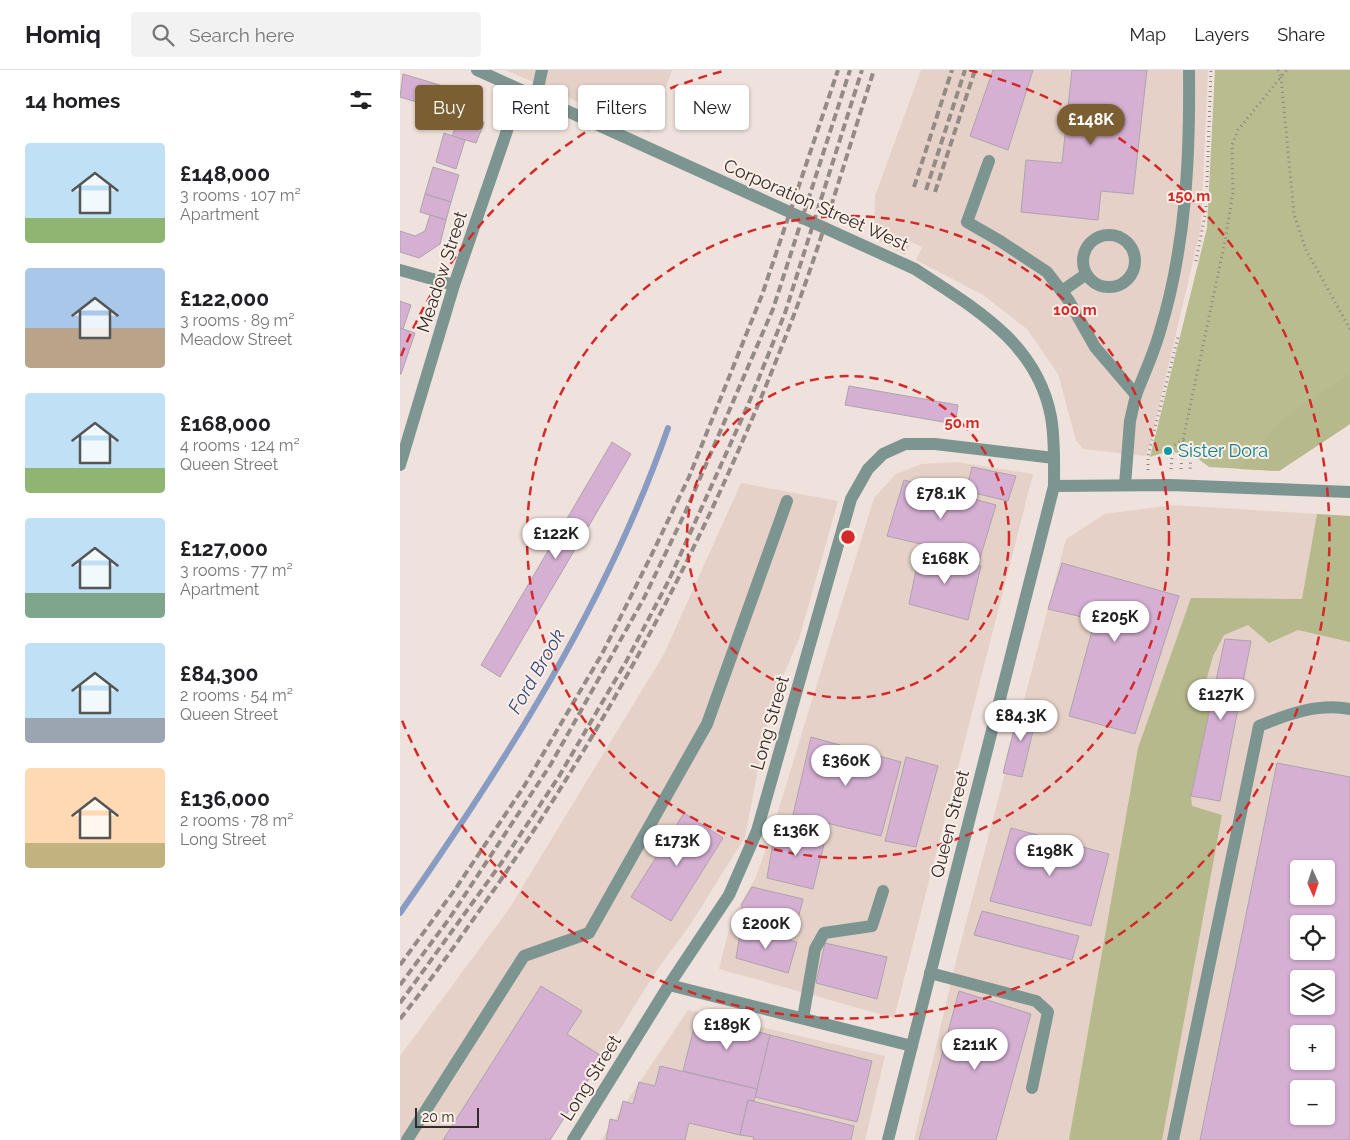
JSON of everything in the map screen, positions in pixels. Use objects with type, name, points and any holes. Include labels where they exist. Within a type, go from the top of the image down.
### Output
[{"type":"street","name":"Corporation Street West","points":[[477,70],[510,85]]},
{"type":"street","points":[[539,85],[542,70]]},
{"type":"street","points":[[1125,485],[1130,421],[1136,395],[1160,331],[1176,269],[1186,198],[1190,131],[1190,70]]},
{"type":"street","name":"Corporation Street West","points":[[568,112],[915,270],[980,311],[1018,346],[1040,378],[1052,420],[1054,458]]},
{"type":"street","name":"Meadow Street","points":[[400,465],[454,285],[507,130]]},
{"type":"street","points":[[989,162],[968,222],[1047,272],[1062,291],[1096,347],[1136,395]]},
{"type":"street","points":[[1115,235],[1130,245],[1134,252],[1134,270],[1124,284],[1107,288],[1091,281],[1085,274],[1082,257],[1085,249],[1098,237],[1115,235]]},
{"type":"street","points":[[400,270],[454,285]]},
{"type":"street","points":[[1062,291],[1085,274]]},
{"type":"street","name":"Long Street","points":[[573,1140],[669,984],[729,895],[757,831],[851,499],[868,469],[883,454],[905,444],[935,444],[1054,458]]},
{"type":"street","name":"Queen Street","points":[[888,1140],[1054,486],[1054,458]]},
{"type":"street","points":[[1054,486],[1181,486],[1350,492]]},
{"type":"street","points":[[407,1140],[524,956],[588,932],[707,724],[787,501]]},
{"type":"street","points":[[1172,1140],[1258,726],[1299,710],[1340,707],[1350,709]]},
{"type":"street","points":[[803,1018],[815,949],[824,933],[872,926],[883,891]]},
{"type":"street","points":[[930,973],[1036,1001],[1048,1012],[1032,1088]]},
{"type":"street","points":[[669,984],[912,1046]]},
{"type":"path","points":[[1278,70],[1281,77],[1294,214],[1306,250],[1350,329]]},
{"type":"path","points":[[1181,486],[1183,440],[1224,246],[1233,193],[1232,145],[1238,130],[1287,70]]},
{"type":"path","points":[[1181,486],[1191,451],[1183,440]]},
{"type":"path","points":[[1181,486],[1173,446],[1183,440]]},
{"type":"shaded area","points":[[506,70],[672,70],[665,89],[665,85],[578,85],[578,102],[568,97],[568,85],[540,85]]},
{"type":"shaded area","points":[[921,70],[1208,70],[1201,227],[1146,456],[1083,449],[1076,440],[1058,374],[1027,329],[983,295],[916,260],[922,247],[911,242],[905,255],[874,238],[875,196]]},
{"type":"shaded area","points":[[957,462],[1033,474],[894,1018],[719,969],[732,918],[756,877],[772,831],[874,498],[896,474],[922,464]]},
{"type":"shaded area","points":[[741,483],[838,501],[799,639],[774,697],[768,718],[745,837],[690,925],[657,970],[550,1140],[400,1140],[400,1056],[509,909],[664,654]]},
{"type":"shaded area","points":[[1173,505],[1350,516],[1350,1140],[914,1140],[957,957],[1066,539],[1105,514]]},
{"type":"shaded area","points":[[688,1010],[885,1056],[865,1140],[601,1140]]},
{"type":"green space","points":[[1215,70],[1350,70],[1350,424],[1279,471],[1209,467],[1196,457],[1169,451],[1150,457],[1207,228]]},
{"type":"green space","points":[[1350,374],[1350,424],[1279,471],[1239,469],[1282,420]]},
{"type":"green space","points":[[1317,514],[1350,516],[1350,642],[1298,630],[1269,643],[1248,625],[1224,635],[1213,656],[1200,703],[1211,705],[1191,796],[1192,806],[1222,815],[1162,1140],[1069,1140],[1138,748],[1191,598],[1302,599]]},
{"type":"building","points":[[993,70],[1033,70],[1008,150],[970,136]]},
{"type":"building","points":[[1072,70],[1147,70],[1133,194],[1101,191],[1098,220],[1021,212],[1026,160],[1062,163]]},
{"type":"building","points":[[403,74],[440,85],[415,85],[415,102],[400,97]]},
{"type":"building","points":[[454,130],[481,130],[476,143],[452,136]]},
{"type":"building","points":[[444,133],[465,140],[456,169],[436,162]]},
{"type":"building","points":[[433,167],[459,175],[451,202],[425,194]]},
{"type":"building","points":[[425,194],[451,202],[446,220],[420,212]]},
{"type":"building","points":[[430,215],[446,220],[440,244],[419,258],[400,252],[400,231],[415,236],[425,231]]},
{"type":"building","points":[[400,301],[411,305],[403,329],[400,328]]},
{"type":"building","points":[[400,328],[415,333],[401,374],[400,374]]},
{"type":"building","points":[[849,386],[958,405],[955,424],[845,405]]},
{"type":"building","points":[[612,442],[631,454],[500,677],[481,665]]},
{"type":"building","points":[[972,467],[1016,476],[1008,501],[966,491]]},
{"type":"building","points":[[904,480],[996,505],[980,558],[887,536]]},
{"type":"building","points":[[920,551],[981,566],[968,620],[909,604]]},
{"type":"building","points":[[1062,563],[1179,596],[1135,734],[1069,716],[1095,620],[1048,609]]},
{"type":"building","points":[[1225,639],[1251,641],[1220,801],[1191,796]]},
{"type":"building","points":[[1020,706],[1038,710],[1022,777],[1003,773]]},
{"type":"building","points":[[811,737],[901,762],[881,836],[793,815]]},
{"type":"building","points":[[906,757],[938,766],[916,847],[885,841]]},
{"type":"building","points":[[1277,763],[1350,777],[1350,1140],[1200,1140]]},
{"type":"building","points":[[684,813],[723,838],[671,921],[631,897]]},
{"type":"building","points":[[783,825],[826,836],[813,889],[767,878],[772,848]]},
{"type":"building","points":[[1011,828],[1109,854],[1091,926],[990,901]]},
{"type":"building","points":[[752,887],[803,899],[794,934],[741,921],[742,904]]},
{"type":"building","points":[[982,911],[1079,936],[1072,960],[974,935]]},
{"type":"building","points":[[741,928],[797,942],[788,973],[736,958]]},
{"type":"building","points":[[825,943],[887,957],[877,999],[816,983]]},
{"type":"building","points":[[541,986],[582,1011],[567,1034],[603,1057],[550,1140],[443,1140]]},
{"type":"building","points":[[959,991],[1031,1014],[996,1140],[919,1140]]},
{"type":"building","points":[[713,1015],[753,1025],[752,1030],[770,1035],[757,1089],[683,1071],[697,1016],[712,1020]]},
{"type":"building","points":[[770,1035],[872,1061],[857,1122],[755,1097]]},
{"type":"building","points":[[660,1066],[757,1089],[754,1101],[748,1100],[740,1135],[689,1123],[685,1140],[606,1140],[610,1119],[618,1121],[623,1101],[633,1104],[639,1082],[655,1086]]},
{"type":"building","points":[[748,1100],[854,1126],[851,1140],[753,1140],[754,1137],[740,1135]]},
{"type":"waterway","name":"Ford Brook","points":[[400,913],[478,799],[515,740],[584,619],[615,557],[643,493],[668,428]]},
{"type":"railway","points":[[400,965],[456,888],[523,788],[602,654],[651,556],[689,477],[762,295],[838,70]]},
{"type":"railway","points":[[400,985],[449,919],[551,764],[644,598],[685,513],[773,309],[850,70]]},
{"type":"railway","points":[[400,1003],[502,862],[558,778],[627,660],[669,580],[748,405],[785,313],[862,70]]},
{"type":"railway","points":[[400,1019],[432,978],[482,907],[529,838],[573,768],[616,696],[693,549],[761,397],[792,320],[874,70]]},
{"type":"railway","points":[[914,187],[952,70]]},
{"type":"railway","points":[[926,190],[965,70]]},
{"type":"railway","points":[[935,192],[975,70]]},
{"type":"place","name":"Sister Dora","points":[[1168,451]]}]
